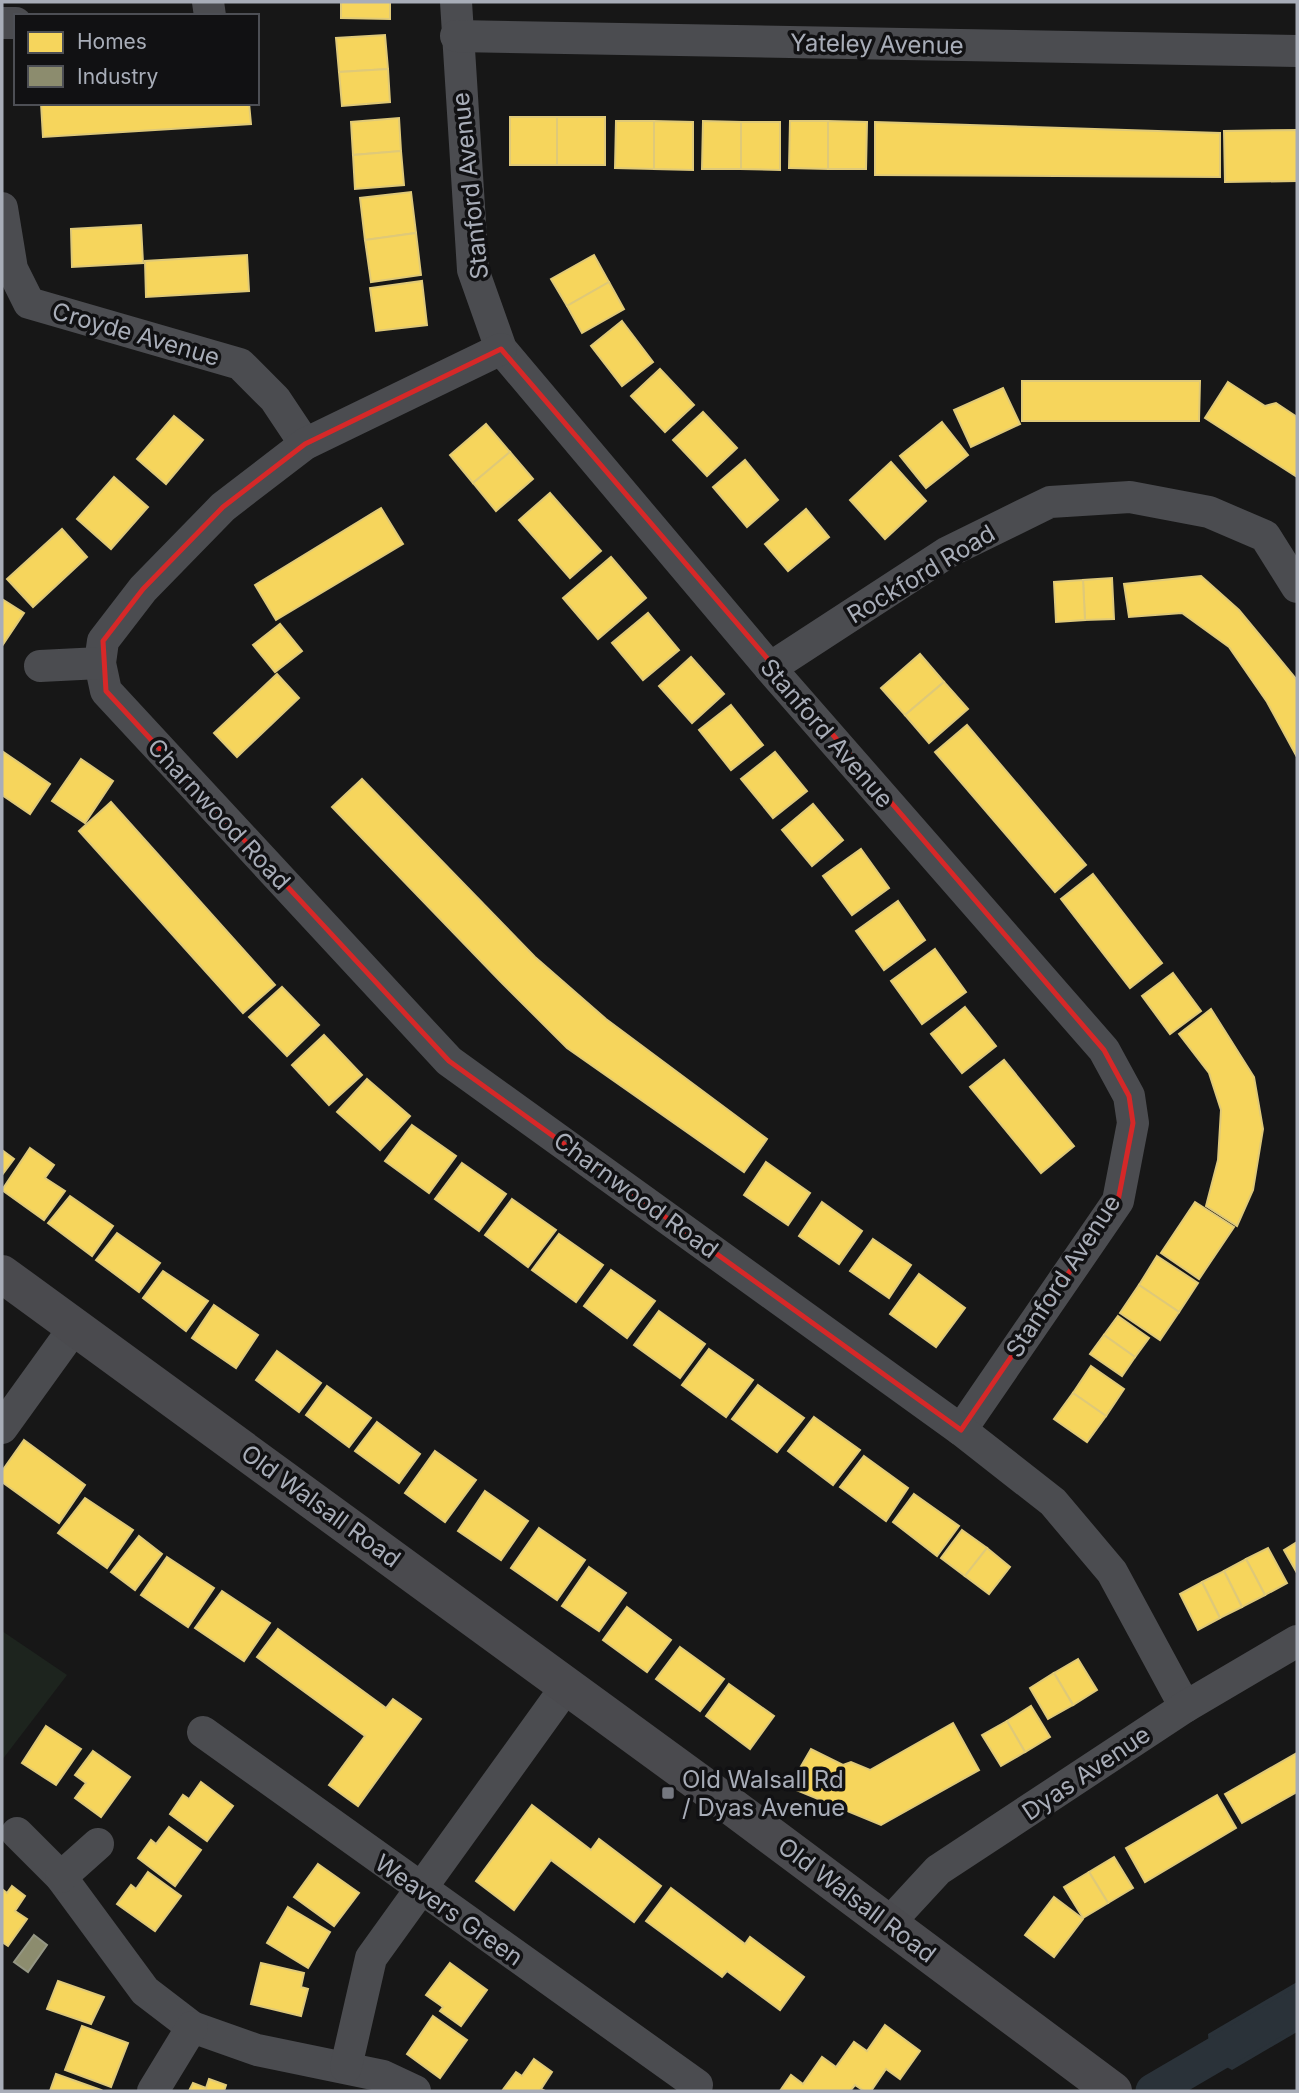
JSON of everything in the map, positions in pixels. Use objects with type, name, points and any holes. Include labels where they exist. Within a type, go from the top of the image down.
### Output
[{"type":"main road","name":"Old Walsall Road","points":[[2,1274],[889,1923],[1113,2091]]},
{"type":"street","name":"Stanford Avenue","points":[[456,2],[456,36],[473,270],[501,349],[770,668],[1104,1050],[1129,1096],[1133,1124],[1118,1201],[961,1430]]},
{"type":"street","name":"Yateley Avenue","points":[[456,36],[1297,51]]},
{"type":"street","name":"Croyde Avenue","points":[[2,208],[12,269],[29,303],[240,364],[275,399],[305,444]]},
{"type":"street","points":[[40,666],[100,663],[103,641],[143,589],[223,507],[305,444],[501,349]]},
{"type":"street","name":"Rockford Road","points":[[770,668],[948,552],[1050,502],[1130,497],[1209,512],[1265,536],[1297,587]]},
{"type":"street","name":"Charnwood Road","points":[[100,663],[106,691],[449,1061],[961,1430],[1053,1502],[1112,1572],[1185,1707]]},
{"type":"street","points":[[2,1428],[74,1328]]},
{"type":"street","name":"Dyas Avenue","points":[[889,1923],[938,1870],[1185,1707],[1297,1641]]},
{"type":"street","points":[[346,2067],[371,1958],[566,1686]]},
{"type":"street","name":"Weavers Green","points":[[203,1732],[697,2085]]},
{"type":"street","points":[[17,1833],[61,1877],[145,1991],[192,2027],[257,2050],[383,2076],[415,2091]]},
{"type":"street","points":[[61,1877],[99,1844]]},
{"type":"street","points":[[153,2091],[192,2027]]},
{"type":"highlighted area","points":[[501,349],[1104,1050],[1129,1096],[1133,1123],[1118,1201],[961,1430],[449,1061],[106,691],[103,641],[143,589],[223,507],[305,444]]},
{"type":"shaded area","points":[[2,1631],[67,1675],[2,1760]]},
{"type":"shaded area","points":[[1297,1982],[1297,2032],[1232,2070],[1210,2058],[1208,2034]]},
{"type":"building: Homes","points":[[341,2],[390,2],[390,19],[341,18]]},
{"type":"building: Homes","points":[[385,35],[388,69],[339,72],[336,38]]},
{"type":"building: Homes","points":[[388,69],[390,102],[342,106],[339,72]]},
{"type":"building: Homes","points":[[41,105],[249,105],[251,124],[43,137]]},
{"type":"building: Homes","points":[[510,117],[557,117],[557,165],[510,165]]},
{"type":"building: Homes","points":[[557,117],[605,117],[605,165],[557,165]]},
{"type":"building: Homes","points":[[399,118],[401,151],[353,155],[351,122]]},
{"type":"building: Homes","points":[[616,121],[654,121],[654,169],[615,168]]},
{"type":"building: Homes","points":[[654,121],[693,122],[693,170],[654,169]]},
{"type":"building: Homes","points":[[703,121],[741,122],[741,169],[702,169]]},
{"type":"building: Homes","points":[[790,121],[828,121],[828,169],[789,168]]},
{"type":"building: Homes","points":[[828,121],[867,122],[866,169],[828,169]]},
{"type":"building: Homes","points":[[741,122],[780,122],[780,170],[741,169]]},
{"type":"building: Homes","points":[[875,122],[1220,133],[1220,177],[875,175]]},
{"type":"building: Homes","points":[[1297,130],[1297,181],[1225,182],[1224,131]]},
{"type":"building: Homes","points":[[401,151],[404,185],[355,189],[353,155]]},
{"type":"building: Homes","points":[[411,192],[416,233],[365,240],[360,198]]},
{"type":"building: Homes","points":[[141,225],[143,263],[72,267],[71,229]]},
{"type":"building: Homes","points":[[416,233],[421,275],[371,282],[365,240]]},
{"type":"building: Homes","points":[[247,255],[249,291],[146,297],[145,261]]},
{"type":"building: Homes","points":[[594,255],[609,282],[567,306],[551,279]]},
{"type":"building: Homes","points":[[422,281],[427,325],[376,331],[370,288]]},
{"type":"building: Homes","points":[[609,282],[624,309],[582,333],[567,306]]},
{"type":"building: Homes","points":[[622,321],[653,362],[622,386],[591,346]]},
{"type":"building: Homes","points":[[660,369],[694,405],[665,432],[631,396]]},
{"type":"building: Homes","points":[[1022,381],[1200,381],[1199,421],[1022,421]]},
{"type":"building: Homes","points":[[1228,382],[1265,406],[1276,403],[1297,417],[1297,477],[1205,418]]},
{"type":"building: Homes","points":[[1003,388],[1020,424],[971,447],[954,410]]},
{"type":"building: Homes","points":[[703,412],[737,448],[707,476],[673,440]]},
{"type":"building: Homes","points":[[174,416],[203,440],[166,484],[137,459]]},
{"type":"building: Homes","points":[[942,422],[968,455],[926,488],[900,456]]},
{"type":"building: Homes","points":[[486,424],[510,452],[473,483],[450,455]]},
{"type":"building: Homes","points":[[510,452],[533,479],[496,511],[473,483]]},
{"type":"building: Homes","points":[[745,460],[778,500],[747,527],[713,487]]},
{"type":"building: Homes","points":[[891,462],[926,501],[885,539],[850,500]]},
{"type":"building: Homes","points":[[114,477],[148,507],[111,549],[77,519]]},
{"type":"building: Homes","points":[[550,493],[601,551],[570,578],[519,520]]},
{"type":"building: Homes","points":[[381,508],[403,544],[276,620],[255,585]]},
{"type":"building: Homes","points":[[806,509],[829,537],[788,571],[765,544]]},
{"type":"building: Homes","points":[[62,529],[87,557],[33,607],[7,579]]},
{"type":"building: Homes","points":[[611,557],[646,598],[598,639],[563,598]]},
{"type":"building: Homes","points":[[1201,576],[1239,610],[1297,680],[1297,757],[1267,702],[1229,647],[1182,613],[1129,617],[1124,584]]},
{"type":"building: Homes","points":[[1112,578],[1114,619],[1085,620],[1083,580]]},
{"type":"building: Homes","points":[[1083,580],[1085,620],[1056,622],[1054,582]]},
{"type":"building: Homes","points":[[2,599],[24,613],[2,646]]},
{"type":"building: Homes","points":[[648,613],[679,650],[643,680],[612,643]]},
{"type":"building: Homes","points":[[280,624],[302,651],[275,672],[253,645]]},
{"type":"building: Homes","points":[[920,654],[944,682],[905,715],[881,688]]},
{"type":"building: Homes","points":[[691,657],[724,694],[692,723],[659,686]]},
{"type":"building: Homes","points":[[277,674],[299,698],[237,757],[214,733]]},
{"type":"building: Homes","points":[[944,682],[968,709],[929,743],[905,715]]},
{"type":"building: Homes","points":[[731,705],[763,745],[731,770],[699,730]]},
{"type":"building: Homes","points":[[967,725],[1086,865],[1055,892],[935,752]]},
{"type":"building: Homes","points":[[2,751],[50,784],[30,814],[2,795]]},
{"type":"building: Homes","points":[[775,752],[807,791],[773,818],[741,779]]},
{"type":"building: Homes","points":[[81,759],[113,781],[85,823],[52,801]]},
{"type":"building: Homes","points":[[362,779],[535,957],[606,1019],[767,1139],[744,1172],[567,1048],[500,981],[332,807]]},
{"type":"building: Homes","points":[[111,802],[275,985],[243,1013],[79,831]]},
{"type":"building: Homes","points":[[813,804],[843,840],[812,866],[782,830]]},
{"type":"building: Homes","points":[[861,849],[889,888],[852,915],[823,876]]},
{"type":"building: Homes","points":[[1093,874],[1162,963],[1130,988],[1061,899]]},
{"type":"building: Homes","points":[[898,901],[925,940],[884,970],[856,931]]},
{"type":"building: Homes","points":[[935,949],[966,992],[922,1024],[891,981]]},
{"type":"building: Homes","points":[[1173,973],[1201,1011],[1170,1034],[1142,996]]},
{"type":"building: Homes","points":[[282,987],[319,1025],[287,1056],[249,1017]]},
{"type":"building: Homes","points":[[965,1007],[996,1046],[962,1073],[931,1034]]},
{"type":"building: Homes","points":[[1211,1009],[1254,1077],[1263,1129],[1253,1190],[1237,1226],[1206,1206],[1218,1160],[1221,1110],[1209,1073],[1179,1034]]},
{"type":"building: Homes","points":[[324,1035],[362,1075],[329,1105],[292,1065]]},
{"type":"building: Homes","points":[[1004,1060],[1074,1146],[1041,1173],[970,1087]]},
{"type":"building: Homes","points":[[367,1079],[410,1116],[380,1150],[337,1112]]},
{"type":"building: Homes","points":[[412,1125],[456,1156],[429,1193],[385,1161]]},
{"type":"building: Homes","points":[[30,1148],[54,1165],[45,1178],[65,1191],[44,1220],[2,1190]]},
{"type":"building: Homes","points":[[2,1150],[14,1159],[2,1175]]},
{"type":"building: Homes","points":[[766,1162],[810,1193],[788,1225],[744,1195]]},
{"type":"building: Homes","points":[[462,1163],[506,1194],[479,1231],[435,1199]]},
{"type":"building: Homes","points":[[70,1196],[113,1226],[92,1256],[48,1223]]},
{"type":"building: Homes","points":[[512,1199],[556,1230],[528,1267],[485,1235]]},
{"type":"building: Homes","points":[[822,1202],[862,1231],[839,1264],[799,1236]]},
{"type":"building: Homes","points":[[1195,1202],[1234,1227],[1199,1279],[1161,1253]]},
{"type":"building: Homes","points":[[117,1233],[160,1263],[139,1292],[96,1260]]},
{"type":"building: Homes","points":[[559,1234],[603,1265],[576,1302],[532,1270]]},
{"type":"building: Homes","points":[[873,1239],[911,1265],[889,1298],[850,1271]]},
{"type":"building: Homes","points":[[1157,1256],[1198,1283],[1179,1312],[1139,1285]]},
{"type":"building: Homes","points":[[611,1270],[655,1301],[627,1338],[584,1306]]},
{"type":"building: Homes","points":[[163,1271],[208,1301],[186,1331],[143,1298]]},
{"type":"building: Homes","points":[[919,1274],[965,1308],[936,1347],[890,1314]]},
{"type":"building: Homes","points":[[1139,1285],[1179,1312],[1160,1340],[1120,1313]]},
{"type":"building: Homes","points":[[214,1305],[258,1335],[236,1368],[192,1338]]},
{"type":"building: Homes","points":[[659,1311],[705,1344],[680,1378],[634,1345]]},
{"type":"building: Homes","points":[[1118,1316],[1149,1338],[1135,1357],[1104,1335]]},
{"type":"building: Homes","points":[[1104,1335],[1135,1357],[1122,1376],[1090,1354]]},
{"type":"building: Homes","points":[[709,1349],[753,1380],[726,1417],[682,1385]]},
{"type":"building: Homes","points":[[277,1351],[321,1383],[299,1412],[256,1380]]},
{"type":"building: Homes","points":[[1091,1366],[1124,1389],[1106,1416],[1073,1393]]},
{"type":"building: Homes","points":[[758,1385],[804,1418],[777,1452],[732,1419]]},
{"type":"building: Homes","points":[[327,1386],[371,1418],[349,1447],[306,1415]]},
{"type":"building: Homes","points":[[1073,1393],[1106,1416],[1087,1442],[1054,1419]]},
{"type":"building: Homes","points":[[814,1417],[860,1450],[833,1485],[788,1451]]},
{"type":"building: Homes","points":[[377,1422],[420,1454],[399,1483],[355,1451]]},
{"type":"building: Homes","points":[[24,1440],[85,1485],[59,1523],[2,1482],[2,1471]]},
{"type":"building: Homes","points":[[435,1451],[476,1480],[445,1522],[405,1493]]},
{"type":"building: Homes","points":[[864,1456],[908,1488],[886,1521],[840,1487]]},
{"type":"building: Homes","points":[[485,1491],[528,1521],[501,1560],[458,1531]]},
{"type":"building: Homes","points":[[914,1494],[959,1526],[937,1556],[893,1522]]},
{"type":"building: Homes","points":[[85,1498],[133,1530],[107,1568],[58,1533]]},
{"type":"building: Homes","points":[[539,1528],[585,1560],[557,1600],[511,1568]]},
{"type":"building: Homes","points":[[962,1530],[987,1548],[965,1576],[941,1558]]},
{"type":"building: Homes","points":[[139,1536],[162,1554],[135,1590],[111,1572]]},
{"type":"building: Homes","points":[[1297,1542],[1297,1573],[1284,1550]]},
{"type":"building: Homes","points":[[987,1548],[1010,1567],[989,1594],[965,1576]]},
{"type":"building: Homes","points":[[1268,1548],[1287,1583],[1265,1595],[1246,1559]]},
{"type":"building: Homes","points":[[167,1557],[214,1588],[188,1627],[141,1595]]},
{"type":"building: Homes","points":[[1246,1559],[1265,1595],[1242,1607],[1224,1571]]},
{"type":"building: Homes","points":[[589,1567],[626,1593],[599,1631],[562,1606]]},
{"type":"building: Homes","points":[[1224,1571],[1242,1607],[1220,1618],[1202,1582]]},
{"type":"building: Homes","points":[[1202,1582],[1220,1618],[1198,1630],[1180,1594]]},
{"type":"building: Homes","points":[[222,1591],[270,1623],[244,1661],[195,1628]]},
{"type":"building: Homes","points":[[627,1607],[671,1640],[647,1672],[603,1640]]},
{"type":"building: Homes","points":[[278,1629],[386,1708],[393,1699],[421,1719],[358,1806],[329,1785],[365,1736],[257,1657]]},
{"type":"building: Homes","points":[[680,1647],[724,1679],[700,1711],[656,1679]]},
{"type":"building: Homes","points":[[1078,1659],[1097,1690],[1073,1705],[1054,1673]]},
{"type":"building: Homes","points":[[1054,1673],[1073,1705],[1048,1719],[1030,1688]]},
{"type":"building: Homes","points":[[729,1684],[774,1716],[750,1749],[706,1716]]},
{"type":"building: Homes","points":[[1031,1706],[1050,1737],[1025,1752],[1007,1721]]},
{"type":"building: Homes","points":[[1007,1721],[1025,1752],[1001,1766],[982,1735]]},
{"type":"building: Homes","points":[[953,1723],[979,1770],[881,1825],[789,1787],[811,1749],[843,1765],[851,1762],[870,1770]]},
{"type":"building: Homes","points":[[46,1726],[81,1749],[56,1785],[22,1763]]},
{"type":"building: Homes","points":[[93,1751],[130,1777],[101,1817],[75,1798],[86,1783],[75,1775]]},
{"type":"building: Homes","points":[[1297,1753],[1297,1792],[1242,1823],[1225,1794]]},
{"type":"building: Homes","points":[[201,1782],[233,1806],[207,1841],[170,1814],[183,1795],[189,1799]]},
{"type":"building: Homes","points":[[1217,1795],[1236,1828],[1145,1882],[1126,1848]]},
{"type":"building: Homes","points":[[532,1805],[591,1850],[599,1839],[661,1886],[634,1922],[551,1860],[514,1910],[476,1881]]},
{"type":"building: Homes","points":[[169,1827],[201,1850],[175,1886],[138,1858],[151,1840],[156,1844]]},
{"type":"building: Homes","points":[[1114,1857],[1133,1888],[1108,1903],[1089,1872]]},
{"type":"building: Homes","points":[[318,1864],[359,1893],[334,1926],[294,1897]]},
{"type":"building: Homes","points":[[148,1872],[181,1896],[155,1931],[117,1904],[131,1885],[136,1889]]},
{"type":"building: Homes","points":[[1089,1872],[1108,1903],[1083,1918],[1064,1887]]},
{"type":"building: Homes","points":[[12,1886],[25,1896],[15,1911],[27,1919],[8,1946],[2,1942],[2,1889],[7,1893]]},
{"type":"building: Homes","points":[[671,1888],[745,1944],[750,1937],[804,1977],[780,2010],[727,1971],[722,1977],[646,1921]]},
{"type":"building: Homes","points":[[1054,1897],[1083,1919],[1054,1957],[1025,1935]]},
{"type":"building: Homes","points":[[288,1907],[330,1932],[308,1968],[267,1943]]},
{"type":"building: Homes","points":[[261,1963],[304,1973],[301,1987],[308,1989],[301,2016],[251,2004]]},
{"type":"building: Homes","points":[[450,1963],[487,1990],[461,2026],[440,2011],[443,2007],[426,1995]]},
{"type":"building: Homes","points":[[58,1981],[104,1997],[91,2024],[47,2009]]},
{"type":"building: Homes","points":[[433,2016],[467,2040],[440,2078],[407,2054]]},
{"type":"building: Homes","points":[[885,2025],[920,2051],[900,2079],[886,2069],[871,2091],[864,2091],[855,2085],[850,2091],[780,2091],[791,2075],[803,2084],[822,2057],[836,2067],[854,2042],[867,2051]]},
{"type":"building: Homes","points":[[82,2026],[128,2043],[111,2087],[65,2070]]},
{"type":"building: Homes","points":[[534,2059],[552,2072],[541,2089],[545,2091],[502,2091],[516,2072],[522,2076]]},
{"type":"building: Homes","points":[[56,2074],[101,2090],[50,2091]]},
{"type":"building: Homes","points":[[209,2079],[226,2085],[224,2091],[189,2091],[193,2083],[206,2088]]},
{"type":"building: Industry","points":[[34,1935],[47,1945],[28,1972],[14,1962]]},
{"type":"waterway","points":[[1153,2091],[1297,2007]]},
{"type":"place","name":"Old Walsall Rd / Dyas Avenue","points":[[668,1793]]}]
